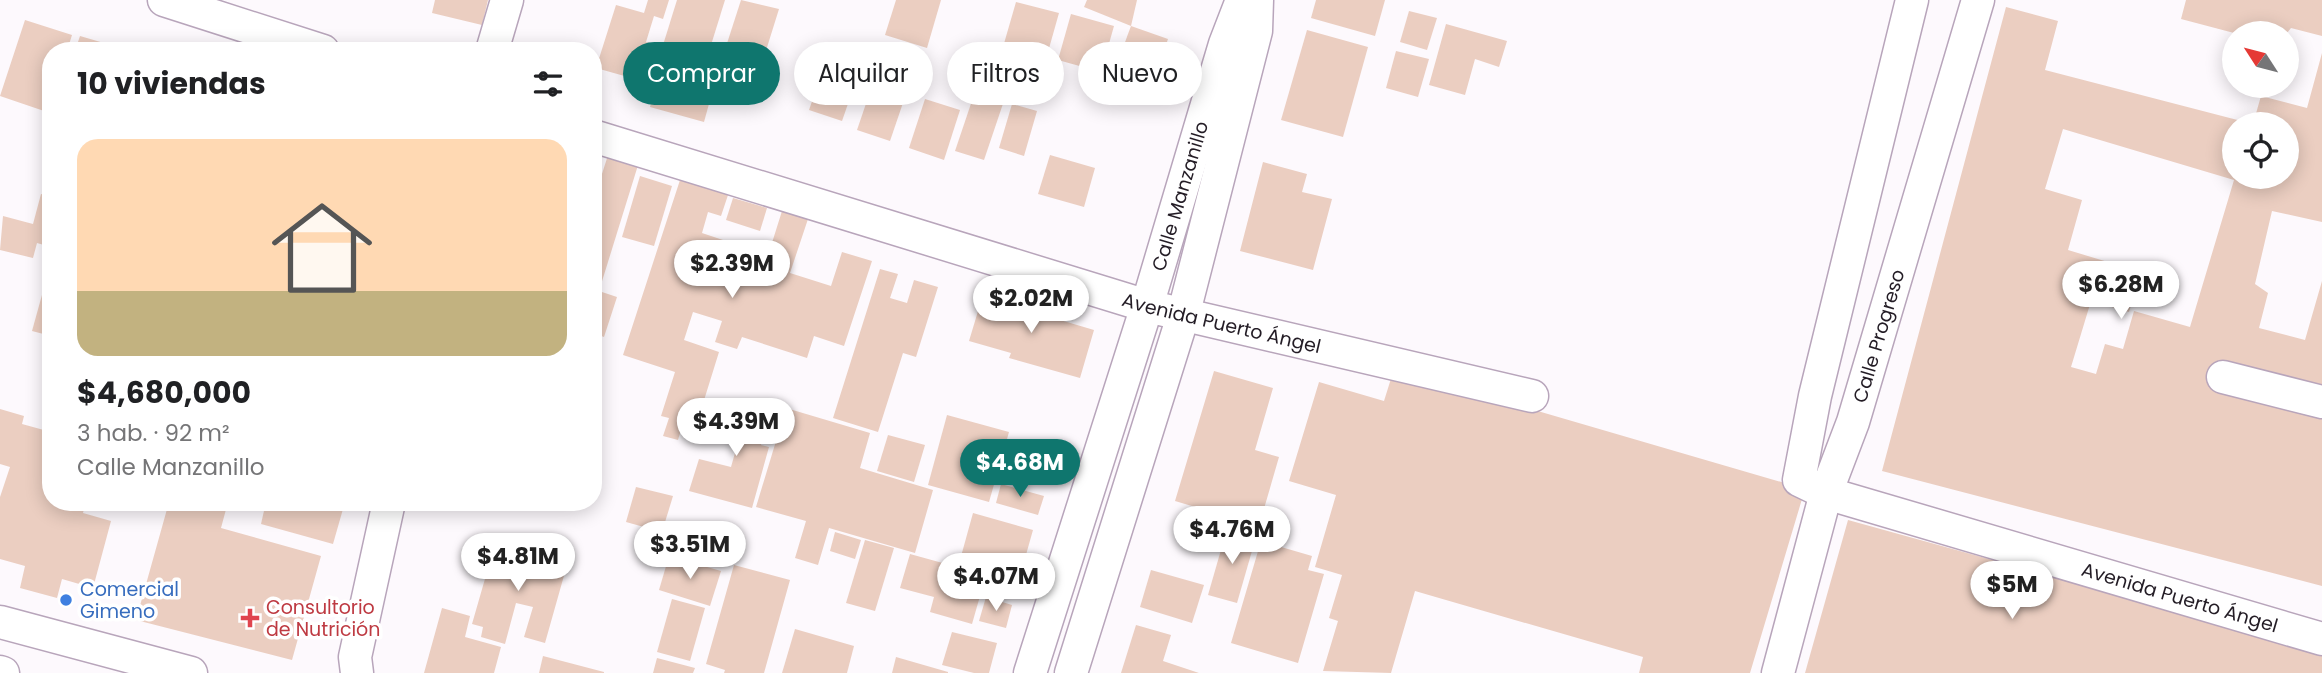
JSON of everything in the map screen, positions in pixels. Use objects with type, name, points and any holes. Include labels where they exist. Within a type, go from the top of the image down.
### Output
[{"type":"street","points":[[164,0],[295,42]]},
{"type":"street","points":[[495,42],[507,0]]},
{"type":"street","name":"Calle Manzanillo","points":[[1030,673],[1147,306],[1225,44],[1242,0]]},
{"type":"street","name":"Calle Manzanillo","points":[[1070,673],[1184,316],[1256,30],[1257,0]]},
{"type":"street","name":"Calle Progreso","points":[[1778,673],[1813,487],[1815,396],[1912,0]]},
{"type":"street","name":"Calle Progreso","points":[[1813,487],[1853,422],[1978,0]]},
{"type":"street","name":"Avenida Puerto Ángel","points":[[602,139],[1147,306],[1532,396]]},
{"type":"street","points":[[2223,377],[2322,402]]},
{"type":"street","name":"Avenida Puerto Ángel","points":[[1813,487],[2322,639]]},
{"type":"street","points":[[352,668],[387,511]]},
{"type":"street","points":[[0,622],[191,673]]},
{"type":"building","points":[[435,0],[488,0],[482,25],[432,13]]},
{"type":"building","points":[[648,0],[669,0],[663,19],[654,16],[646,42],[623,42],[623,76],[602,70],[602,49],[616,5],[644,13]]},
{"type":"building","points":[[677,0],[725,0],[712,42],[664,42]]},
{"type":"building","points":[[741,0],[779,9],[769,42],[727,42]]},
{"type":"building","points":[[896,0],[941,0],[929,42],[908,42],[885,35]]},
{"type":"building","points":[[1087,0],[1137,0],[1131,26],[1084,7]]},
{"type":"building","points":[[1316,0],[1385,0],[1375,36],[1311,18]]},
{"type":"building","points":[[2186,0],[2322,0],[2322,36],[2300,30],[2300,21],[2222,21],[2222,30],[2181,19]]},
{"type":"building","points":[[1016,2],[1059,13],[1051,42],[1004,42]]},
{"type":"building","points":[[2006,7],[2058,21],[2045,70],[2222,116],[2222,176],[2063,129],[2045,189],[2082,200],[2068,250],[2141,272],[2129,312],[2091,301],[2071,367],[2096,374],[2105,344],[2123,349],[2134,311],[2190,327],[2231,189],[2299,189],[2299,112],[2256,112],[2260,98],[2307,108],[2322,53],[2322,222],[2272,211],[2255,284],[2268,293],[2259,328],[2305,340],[2322,281],[2322,586],[1882,471]]},
{"type":"building","points":[[1409,11],[1437,18],[1427,50],[1400,42]]},
{"type":"building","points":[[1071,14],[1114,26],[1109,42],[1078,42],[1078,66],[1064,62],[1063,42]]},
{"type":"building","points":[[25,20],[72,35],[70,42],[42,42],[42,110],[0,96]]},
{"type":"building","points":[[1446,24],[1507,41],[1499,67],[1475,59],[1465,95],[1429,85]]},
{"type":"building","points":[[1131,26],[1168,39],[1167,42],[1125,42]]},
{"type":"building","points":[[1307,30],[1368,47],[1343,137],[1281,120]]},
{"type":"building","points":[[80,36],[100,42],[78,42]]},
{"type":"building","points":[[1396,51],[1429,59],[1418,97],[1386,88]]},
{"type":"building","points":[[933,102],[960,110],[944,160],[909,148],[923,105],[933,105]]},
{"type":"building","points":[[651,105],[709,105],[704,122]]},
{"type":"building","points":[[811,105],[848,105],[842,121],[809,110]]},
{"type":"building","points":[[866,105],[902,105],[890,141],[857,130]]},
{"type":"building","points":[[971,105],[1003,105],[984,160],[955,151]]},
{"type":"building","points":[[1012,105],[1037,111],[1024,156],[999,148]]},
{"type":"building","points":[[609,152],[639,162],[602,281],[602,174]]},
{"type":"building","points":[[1050,155],[1095,168],[1084,207],[1038,194]]},
{"type":"building","points":[[1263,162],[1307,174],[1302,192],[1332,199],[1313,270],[1240,251]]},
{"type":"building","points":[[640,176],[672,186],[654,246],[622,237]]},
{"type":"building","points":[[680,180],[728,195],[721,216],[708,212],[702,233],[723,240],[720,251],[765,265],[782,211],[808,219],[790,273],[831,286],[842,252],[872,261],[844,346],[814,336],[807,358],[742,337],[737,349],[715,342],[722,321],[693,312],[684,340],[719,352],[696,426],[683,423],[678,440],[663,436],[669,418],[661,416],[675,372],[623,355]]},
{"type":"building","points":[[42,194],[42,244],[37,243],[33,258],[0,250],[3,216],[33,224]]},
{"type":"building","points":[[733,198],[767,208],[760,231],[726,220]]},
{"type":"building","points":[[880,269],[898,274],[890,298],[907,303],[914,280],[938,287],[916,357],[903,353],[878,432],[833,418]]},
{"type":"building","points":[[985,288],[1026,300],[1023,309],[1094,330],[1080,378],[1009,358],[1011,353],[969,341]]},
{"type":"building","points":[[602,292],[617,297],[604,337],[602,336]]},
{"type":"building","points":[[42,295],[42,334],[32,331]]},
{"type":"building","points":[[1394,369],[1805,489],[1750,673],[1639,673],[1643,657],[1415,591],[1391,673],[1323,671],[1338,621],[1329,618],[1342,575],[1315,567],[1336,495],[1289,481],[1319,382],[1384,401]]},
{"type":"building","points":[[1214,371],[1273,388],[1255,450],[1279,457],[1259,526],[1175,501]]},
{"type":"building","points":[[722,402],[770,415],[761,445],[769,447],[752,508],[689,491],[699,459],[731,467],[739,439],[713,432]]},
{"type":"building","points":[[786,408],[870,433],[860,468],[933,490],[915,553],[829,528],[818,565],[795,558],[806,521],[756,507]]},
{"type":"building","points":[[0,409],[24,416],[22,424],[42,430],[42,511],[84,511],[111,521],[93,588],[62,579],[57,598],[20,588],[25,566],[0,559],[0,497],[10,467],[0,464]]},
{"type":"building","points":[[947,415],[1009,432],[989,502],[928,485]]},
{"type":"building","points":[[888,435],[925,445],[914,482],[877,471]]},
{"type":"building","points":[[1001,484],[1044,496],[1038,515],[996,503]]},
{"type":"building","points":[[636,487],[673,496],[662,532],[626,522]]},
{"type":"building","points":[[166,511],[226,511],[221,528],[321,556],[292,660],[136,620]]},
{"type":"building","points":[[264,511],[342,511],[333,544],[261,524]]},
{"type":"building","points":[[973,513],[1033,530],[1020,576],[960,560]]},
{"type":"building","points":[[1848,520],[2322,651],[2322,673],[1805,673]]},
{"type":"building","points":[[1227,529],[1256,537],[1237,603],[1208,595]]},
{"type":"building","points":[[835,532],[861,540],[855,559],[830,551]]},
{"type":"building","points":[[865,540],[894,548],[875,611],[846,603]]},
{"type":"building","points":[[1261,541],[1312,556],[1308,570],[1324,574],[1298,663],[1231,643]]},
{"type":"building","points":[[495,544],[567,565],[545,643],[524,637],[533,607],[516,603],[505,644],[481,637],[483,627],[472,624]]},
{"type":"building","points":[[910,554],[986,575],[972,624],[930,612],[934,597],[900,588]]},
{"type":"building","points":[[669,556],[721,571],[710,606],[659,590]]},
{"type":"building","points":[[734,565],[790,580],[764,673],[724,673],[725,670],[706,664]]},
{"type":"building","points":[[1151,570],[1204,585],[1192,623],[1140,607]]},
{"type":"building","points":[[986,597],[1012,605],[1006,628],[979,621]]},
{"type":"building","points":[[672,599],[705,608],[690,661],[657,652]]},
{"type":"building","points":[[442,608],[470,616],[465,637],[501,647],[494,673],[424,673]]},
{"type":"building","points":[[1136,625],[1171,635],[1163,661],[1199,673],[1121,673]]},
{"type":"building","points":[[795,629],[854,646],[847,673],[782,673]]},
{"type":"building","points":[[952,632],[997,643],[989,673],[974,673],[942,665]]},
{"type":"building","points":[[543,656],[604,672],[604,673],[539,673]]},
{"type":"building","points":[[896,657],[948,672],[948,673],[892,673]]},
{"type":"building","points":[[657,658],[695,668],[693,673],[653,673]]},
{"type":"place","name":"Comercial Gimeno","points":[[66,600]]},
{"type":"place","name":"Consultorio de Nutrición","points":[[250,618]]}]
